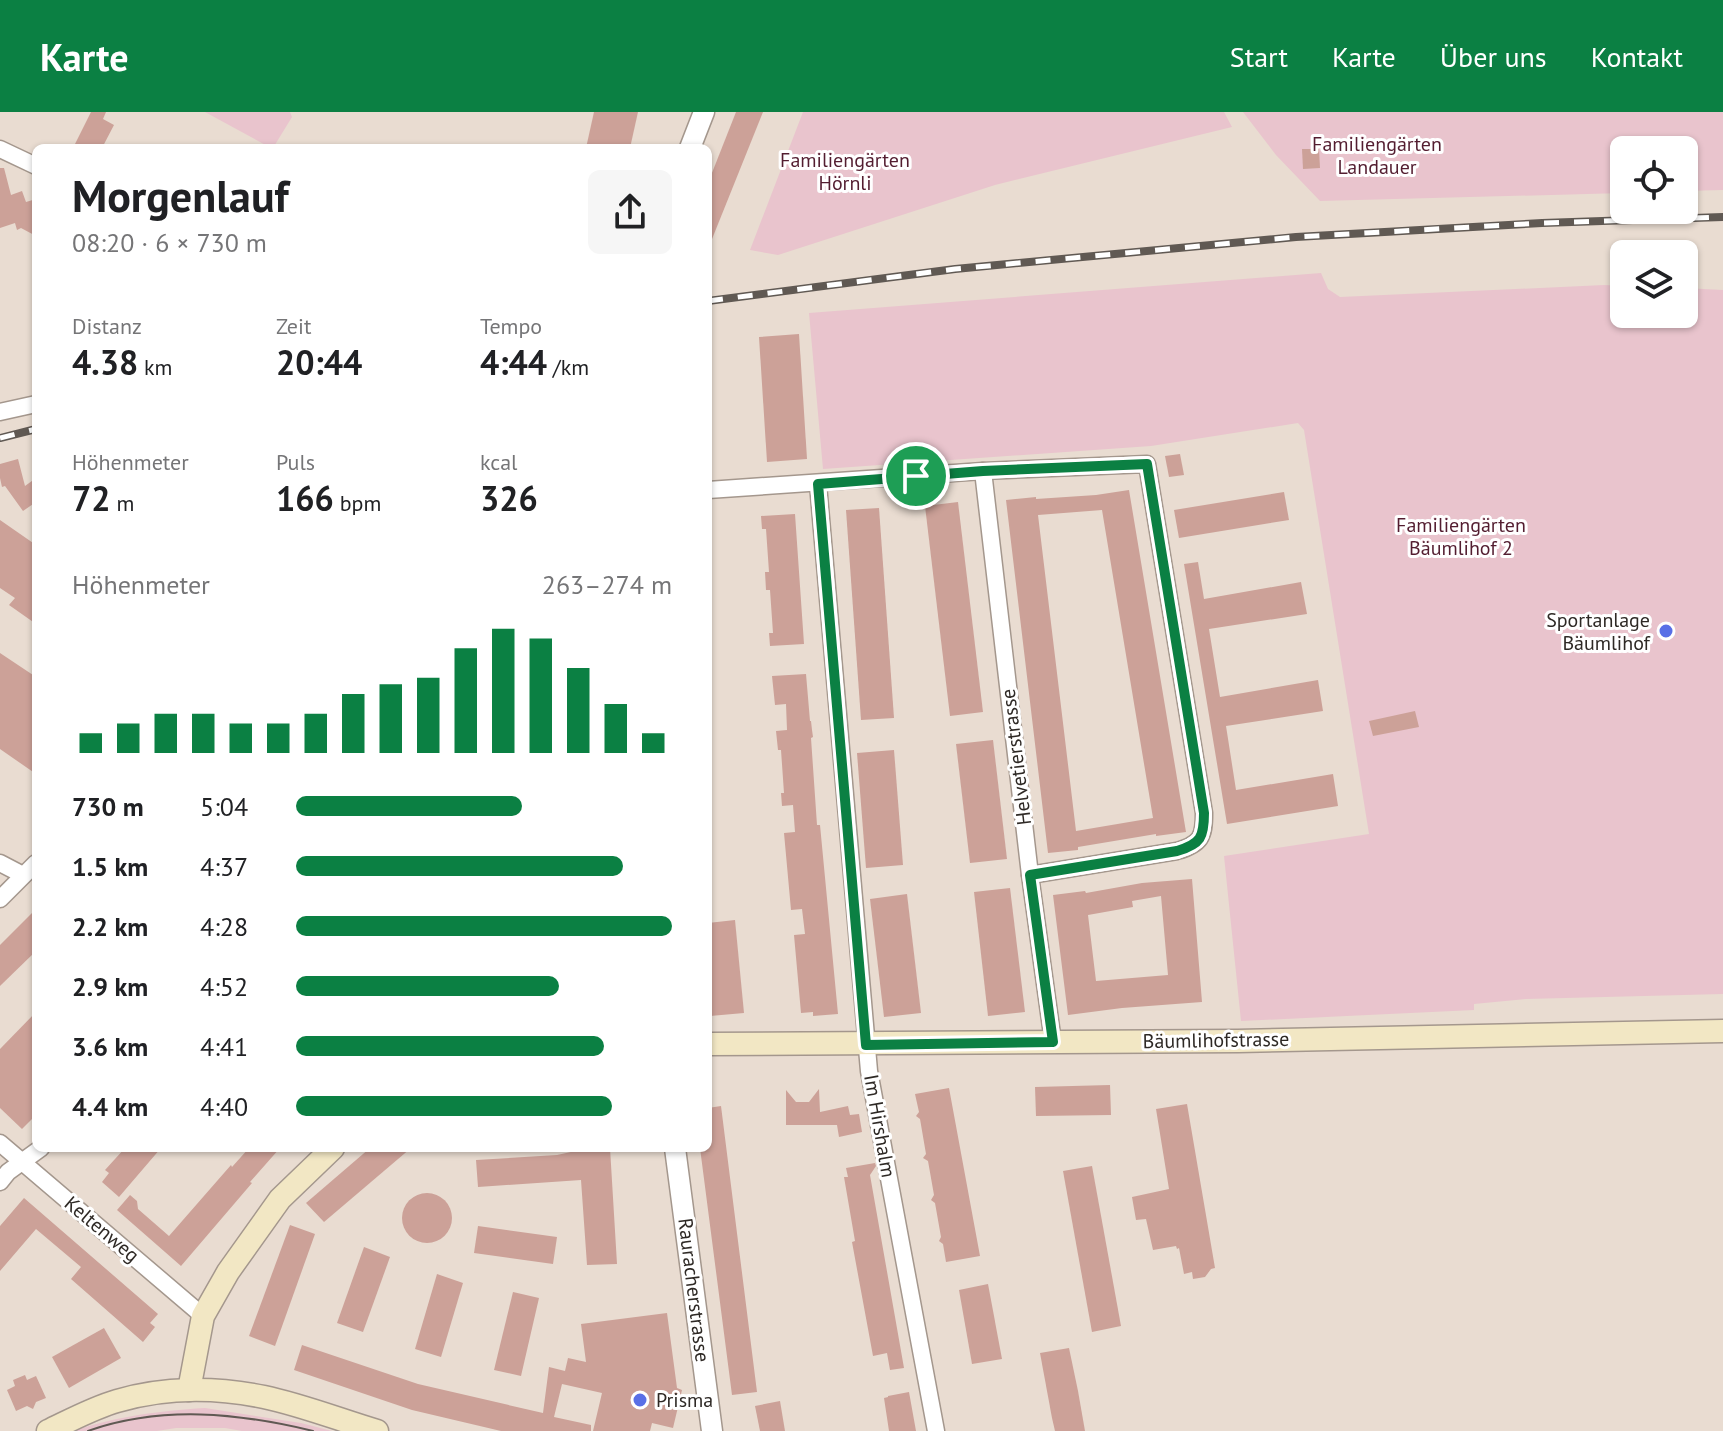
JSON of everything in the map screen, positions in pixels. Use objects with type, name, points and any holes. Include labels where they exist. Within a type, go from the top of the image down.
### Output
[{"type":"main road","name":"Bäumlihofstrasse","points":[[712,1044],[1250,1041],[1723,1031]]},
{"type":"main road","points":[[189,1390],[203,1316],[228,1272],[280,1199],[329,1152]]},
{"type":"main road","points":[[48,1431],[118,1401],[189,1390],[265,1397],[377,1431]]},
{"type":"street","points":[[692,144],[704,112]]},
{"type":"street","points":[[0,149],[32,164]]},
{"type":"street","points":[[0,412],[32,405]]},
{"type":"street","points":[[712,490],[983,471],[1147,464],[1204,813],[1204,830],[1200,840],[1191,847],[1177,851],[1030,875]]},
{"type":"street","name":"Helvetierstrasse","points":[[983,471],[1030,875],[1053,1042]]},
{"type":"street","name":"Im Hirshalm","points":[[818,484],[866,1045],[936,1431]]},
{"type":"street","points":[[0,863],[23,875]]},
{"type":"street","points":[[0,899],[32,867]]},
{"type":"street","name":"Keltenweg","points":[[0,1143],[203,1316]]},
{"type":"street","points":[[0,1182],[8,1172],[36,1152]]},
{"type":"street","name":"Rauracherstrasse","points":[[676,1152],[712,1431]]},
{"type":"green space","points":[[205,112],[290,112],[292,117],[275,144],[264,144]]},
{"type":"green space","name":"Familiengärten Hörnli","points":[[803,112],[1224,112],[1232,127],[995,185],[778,255],[750,250]]},
{"type":"green space","name":"Familiengärten Landauer","points":[[1243,112],[1723,112],[1723,190],[1698,191],[1698,136],[1610,136],[1610,193],[1320,201],[1276,155]]},
{"type":"green space","name":"Familiengärten Bäumlihof 2","points":[[1321,273],[1328,289],[1340,297],[1610,285],[1610,328],[1698,328],[1698,289],[1723,290],[1723,994],[1526,999],[1474,1004],[1474,1010],[1241,1021],[1224,856],[1369,834],[1304,430],[1298,423],[1151,446],[823,469],[809,313]]},
{"type":"green space","points":[[205,1408],[332,1431],[176,1428],[157,1431],[73,1431],[138,1415]]},
{"type":"building","points":[[91,112],[106,112],[103,119],[114,125],[104,144],[75,144]]},
{"type":"building","points":[[594,112],[638,112],[631,144],[587,144]]},
{"type":"building","points":[[736,112],[763,112],[712,239],[712,173]]},
{"type":"building","points":[[1302,149],[1319,149],[1320,168],[1303,169]]},
{"type":"building","points":[[0,168],[4,168],[11,195],[22,191],[26,202],[32,200],[32,234],[21,228],[17,230],[15,223],[0,228]]},
{"type":"building","points":[[799,334],[807,459],[767,462],[759,337]]},
{"type":"building","points":[[1180,454],[1184,475],[1169,477],[1165,456]]},
{"type":"building","points":[[18,459],[25,486],[32,481],[32,505],[23,511],[5,486],[2,487],[0,464]]},
{"type":"building","points":[[1129,490],[1186,832],[1156,834],[1048,853],[1006,500]],"holes":[[[1102,510],[1153,818],[1076,831],[1038,515]]]},
{"type":"building","points":[[1284,492],[1289,520],[1179,538],[1174,510]]},
{"type":"building","points":[[958,502],[983,712],[950,716],[925,506]]},
{"type":"building","points":[[879,508],[894,718],[861,720],[846,510]]},
{"type":"building","points":[[795,514],[804,644],[770,646],[769,633],[773,633],[770,590],[766,590],[765,572],[769,572],[766,529],[762,529],[761,516]]},
{"type":"building","points":[[0,520],[32,542],[32,621],[9,605],[15,598],[0,588]]},
{"type":"building","points":[[1198,562],[1204,599],[1301,582],[1307,614],[1209,629],[1220,697],[1318,680],[1323,711],[1226,726],[1236,790],[1333,774],[1338,806],[1227,824],[1184,564]]},
{"type":"building","points":[[0,653],[32,674],[32,771],[0,749]]},
{"type":"building","points":[[806,674],[813,737],[817,825],[820,825],[838,1014],[813,1016],[813,1012],[801,1013],[794,935],[805,934],[802,909],[791,910],[784,833],[795,832],[793,805],[782,806],[781,750],[778,750],[776,731],[787,730],[786,704],[775,705],[772,676]]},
{"type":"building","points":[[1415,711],[1419,727],[1373,736],[1369,721]]},
{"type":"building","points":[[993,740],[1007,859],[970,863],[956,744]]},
{"type":"building","points":[[894,750],[903,865],[866,868],[857,753]]},
{"type":"building","points":[[1192,879],[1202,1002],[1068,1015],[1053,895],[1086,893],[1142,883]],"holes":[[[1161,896],[1168,975],[1096,981],[1088,915],[1133,907],[1132,901]]]},
{"type":"building","points":[[1010,888],[1025,1012],[988,1016],[974,892]]},
{"type":"building","points":[[907,894],[921,1013],[884,1017],[870,899]]},
{"type":"building","points":[[32,913],[32,955],[0,986],[0,945]]},
{"type":"building","points":[[735,920],[744,1013],[712,1016],[712,923]]},
{"type":"building","points":[[32,1016],[32,1119],[22,1129],[0,1108],[0,1049]]},
{"type":"building","points":[[1110,1085],[1111,1115],[1036,1116],[1035,1087]]},
{"type":"building","points":[[949,1088],[980,1256],[946,1262],[943,1244],[939,1241],[941,1237],[935,1203],[931,1200],[934,1195],[928,1161],[923,1158],[926,1154],[920,1119],[916,1116],[919,1112],[915,1094]]},
{"type":"building","points":[[819,1089],[820,1112],[848,1106],[850,1115],[859,1114],[862,1132],[839,1137],[837,1125],[786,1125],[786,1090],[796,1102],[809,1102]]},
{"type":"building","points":[[1187,1104],[1215,1268],[1205,1277],[1193,1279],[1192,1272],[1184,1274],[1179,1248],[1153,1250],[1146,1219],[1136,1220],[1132,1197],[1169,1189],[1156,1109]]},
{"type":"building","points":[[721,1106],[757,1392],[732,1395],[701,1152],[712,1152],[712,1107]]},
{"type":"building","points":[[121,1152],[158,1152],[119,1197],[102,1182],[109,1173],[105,1170]]},
{"type":"building","points":[[245,1152],[276,1152],[181,1266],[117,1210],[130,1195],[137,1201],[138,1209],[169,1236]]},
{"type":"building","points":[[365,1152],[406,1152],[324,1222],[306,1203]]},
{"type":"building","points":[[610,1152],[617,1264],[587,1265],[581,1180],[478,1187],[476,1160]]},
{"type":"building","points":[[875,1163],[870,1175],[904,1368],[890,1370],[887,1353],[873,1356],[852,1242],[855,1241],[844,1177],[848,1177],[846,1168]]},
{"type":"building","points":[[1092,1166],[1121,1326],[1092,1332],[1063,1171]]},
{"type":"building","points":[[417,1194],[437,1194],[451,1208],[451,1228],[437,1242],[417,1242],[403,1228],[403,1208]]},
{"type":"building","points":[[24,1198],[158,1314],[150,1323],[155,1327],[143,1342],[71,1279],[81,1267],[36,1229],[0,1271],[0,1226]]},
{"type":"building","points":[[290,1225],[315,1234],[275,1346],[249,1336]]},
{"type":"building","points":[[478,1226],[557,1237],[553,1264],[474,1253]]},
{"type":"building","points":[[364,1247],[390,1257],[363,1332],[337,1323]]},
{"type":"building","points":[[437,1274],[463,1283],[441,1357],[415,1349]]},
{"type":"building","points":[[988,1284],[1002,1359],[972,1364],[959,1290]]},
{"type":"building","points":[[513,1292],[539,1298],[521,1376],[494,1370]]},
{"type":"building","points":[[667,1313],[677,1388],[682,1390],[673,1428],[652,1423],[650,1431],[593,1431],[602,1393],[562,1384],[554,1417],[591,1425],[591,1431],[501,1431],[412,1410],[294,1370],[302,1345],[418,1384],[543,1413],[549,1367],[565,1371],[568,1358],[586,1362],[581,1324]]},
{"type":"building","points":[[104,1328],[121,1358],[69,1388],[52,1357]]},
{"type":"building","points":[[1069,1348],[1085,1431],[1055,1431],[1052,1418],[1040,1353]]},
{"type":"building","points":[[25,1375],[27,1380],[36,1376],[46,1398],[36,1402],[33,1409],[27,1406],[16,1411],[7,1390],[15,1386],[13,1380]]},
{"type":"building","points":[[909,1392],[916,1431],[889,1431],[884,1398]]},
{"type":"building","points":[[780,1401],[785,1431],[760,1431],[755,1406]]},
{"type":"tram line","points":[[88,1431],[144,1418],[200,1414],[257,1420],[313,1431]]},
{"type":"railway","points":[[712,300],[955,269],[1296,237],[1542,223],[1723,217]]},
{"type":"railway","points":[[0,438],[32,430]]},
{"type":"place","name":"Sportanlage Bäumlihof","points":[[1666,631]]},
{"type":"place","name":"Prisma","points":[[640,1400]]},
{"type":"route","points":[[1147,464],[1204,813],[1204,830],[1200,840],[1191,847],[1177,851],[1030,875],[1053,1042],[866,1045],[818,484],[916,476],[1147,464]]}]
